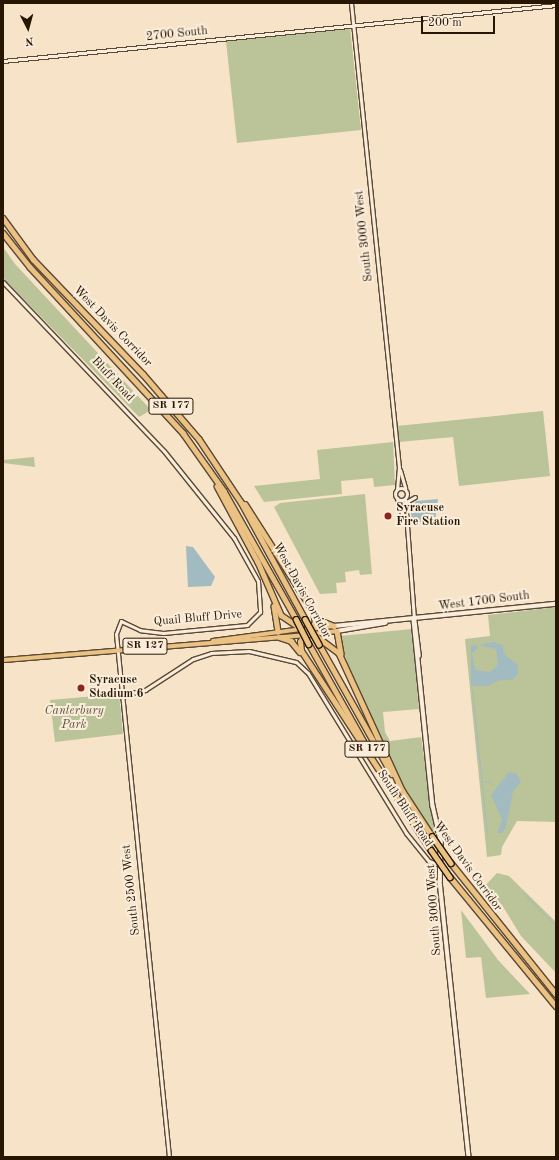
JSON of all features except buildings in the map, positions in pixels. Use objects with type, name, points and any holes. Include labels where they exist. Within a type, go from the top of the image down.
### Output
[{"type":"highway","name":"West Davis Corridor","points":[[3,218],[33,259],[174,408],[217,464],[403,792],[451,863],[556,994]]},
{"type":"highway","name":"West Davis Corridor","points":[[3,233],[30,267],[155,400],[208,467],[395,795],[450,877],[556,1006]]},
{"type":"highway","points":[[217,464],[276,549],[312,610],[320,621],[334,626]]},
{"type":"highway","points":[[208,467],[270,589],[281,614],[334,647],[344,661]]},
{"type":"highway","points":[[270,589],[278,632]]},
{"type":"highway","points":[[304,656],[300,645],[308,632],[312,610]]},
{"type":"highway","points":[[337,631],[344,661],[403,792]]},
{"type":"highway","points":[[279,637],[291,641],[304,656],[395,795]]},
{"type":"main road","name":"West 1700 South","points":[[414,620],[556,604]]},
{"type":"main road","name":"SR 127","points":[[3,660],[117,649],[279,637],[334,626],[414,620]]},
{"type":"main road","name":"South 3000 West","points":[[414,620],[469,1157]]},
{"type":"main road","name":"SR 127","points":[[212,642],[278,632],[337,631],[386,623]]},
{"type":"street","name":"South 3000 West","points":[[351,3],[399,467],[405,488],[405,521],[414,620]]},
{"type":"street","name":"2700 South","points":[[3,61],[556,5]]},
{"type":"street","name":"Bluff Road","points":[[3,282],[151,435],[234,538],[256,575]]},
{"type":"street","name":"South 3000 West","points":[[399,467],[397,498],[405,521]]},
{"type":"street","points":[[397,489],[405,488]]},
{"type":"street","points":[[405,516],[407,504],[415,496]]},
{"type":"street","points":[[397,498],[405,499]]},
{"type":"street","name":"Quail Bluff Drive","points":[[121,621],[140,630],[163,633],[244,626],[260,612],[256,575]]},
{"type":"street","name":"South 2500 West","points":[[121,621],[117,649],[168,1157]]},
{"type":"street","name":"South Bluff Road","points":[[122,695],[148,689],[193,659],[211,653],[258,652],[293,661],[308,673],[406,832],[429,861],[440,865]]},
{"type":"green space","points":[[350,28],[361,130],[237,143],[226,41]]},
{"type":"green space","points":[[3,247],[15,264],[151,410],[139,417],[3,278]]},
{"type":"green space","points":[[543,411],[550,476],[459,486],[453,437],[399,442],[397,426]]},
{"type":"green space","points":[[393,442],[395,485],[374,487],[373,478],[341,481],[342,494],[264,502],[254,486],[320,479],[317,450]]},
{"type":"green space","points":[[34,457],[35,467],[3,463],[3,460]]},
{"type":"green space","points":[[365,494],[372,574],[360,575],[359,570],[345,572],[346,582],[336,583],[337,593],[320,594],[274,507],[280,503]]},
{"type":"green space","points":[[556,607],[556,822],[517,821],[502,847],[501,855],[487,857],[465,639],[490,636],[488,615]]},
{"type":"green space","points":[[412,629],[419,709],[383,712],[385,732],[390,741],[421,737],[436,838],[401,783],[349,671],[340,636]]},
{"type":"green space","name":"Canterbury Park","points":[[119,694],[123,734],[55,742],[50,700]]},
{"type":"green space","points":[[497,873],[509,876],[556,922],[556,973],[521,936],[502,905],[483,888]]},
{"type":"green space","points":[[461,910],[498,960],[530,994],[486,998],[481,957],[466,958]]},
{"type":"water","points":[[438,499],[435,521],[412,523],[411,510],[416,501]]},
{"type":"water","points":[[186,546],[193,547],[215,577],[211,586],[188,587]]},
{"type":"water","points":[[493,642],[502,645],[505,655],[518,665],[518,674],[512,680],[500,680],[488,686],[471,686],[471,646],[475,644],[478,648],[472,653],[475,670],[491,672],[498,664],[496,649],[479,645]]},
{"type":"water","points":[[509,772],[517,774],[521,782],[513,791],[506,827],[502,833],[497,833],[502,820],[491,795]]},
{"type":"waterway","points":[[472,690],[487,832]]},
{"type":"waterway","points":[[483,781],[490,782]]},
{"type":"waterway","points":[[523,893],[556,926]]},
{"type":"place","name":"Syracuse Fire Station","points":[[388,516]]},
{"type":"place","name":"Syracuse Stadium 6","points":[[81,688]]}]
